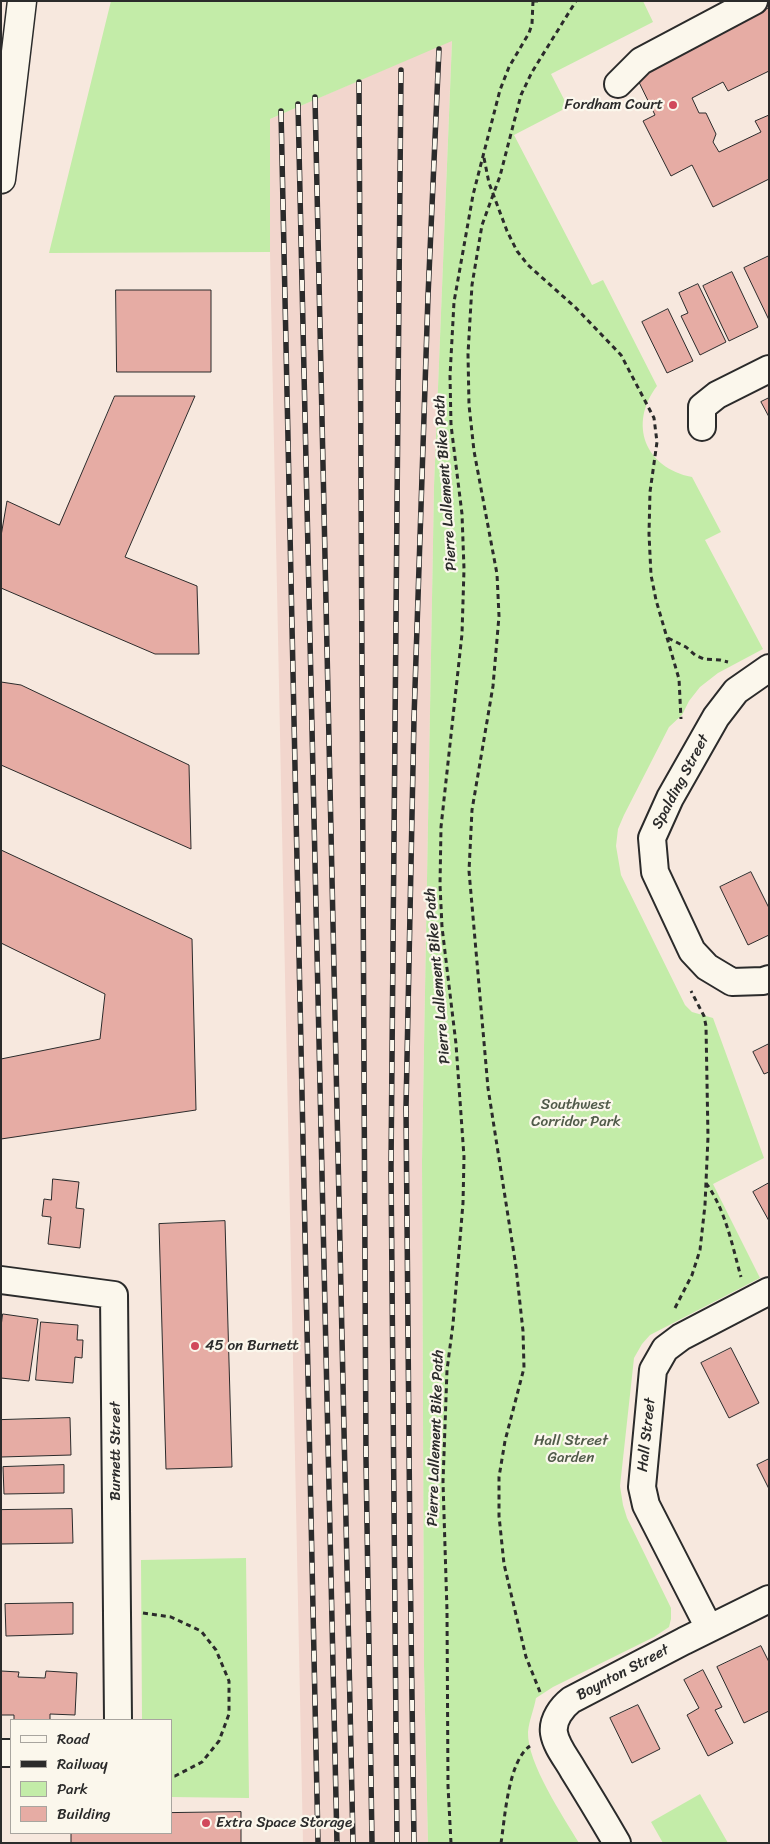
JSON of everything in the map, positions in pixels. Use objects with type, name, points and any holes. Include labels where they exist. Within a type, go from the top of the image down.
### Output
[{"type":"main road","points":[[1,179],[22,1]]},
{"type":"street","points":[[618,84],[641,61],[754,1]]},
{"type":"street","points":[[702,428],[702,407],[717,395],[769,369]]},
{"type":"street","name":"Spalding Street","points":[[766,670],[736,691],[716,717],[670,798],[652,838],[654,872],[692,951],[707,967],[732,982],[763,981],[769,979]]},
{"type":"street","name":"Burnett Street","points":[[1,1280],[114,1295],[118,1719]]},
{"type":"street","name":"Hall Street","points":[[708,1628],[646,1505],[642,1487],[653,1370],[665,1349],[681,1337],[769,1291]]},
{"type":"street","name":"Boynton Street","points":[[617,1843],[559,1746],[554,1733],[555,1723],[562,1707],[571,1700],[708,1628],[769,1599]]},
{"type":"path","name":"Pierre Lallement Bike Path","points":[[451,1843],[448,1786],[447,1611],[443,1482],[447,1370],[453,1324],[463,1203],[464,1157],[456,1044],[442,927],[440,885],[442,827],[462,634],[464,569],[462,514],[450,425],[450,376],[454,302],[474,195],[504,77],[529,33],[532,24],[533,1],[542,1]]},
{"type":"path","points":[[541,1696],[526,1657],[504,1564],[499,1516],[500,1477],[505,1441],[524,1368],[523,1331],[516,1267],[488,1088],[469,871],[472,810],[493,686],[499,616],[497,574],[474,451],[468,405],[468,354],[472,285],[482,225],[494,194],[521,95],[527,81],[576,1]]},
{"type":"path","points":[[484,156],[489,183],[507,231],[517,251],[528,265],[575,308],[621,355],[654,418],[657,442],[650,492],[649,534],[651,575],[656,600],[679,679],[682,715],[680,724]]},
{"type":"path","points":[[668,638],[704,659],[720,660],[766,670]]},
{"type":"path","points":[[672,1313],[692,1275],[700,1250],[706,1184],[708,1137],[706,1026],[704,1016],[691,990]]},
{"type":"path","points":[[706,1184],[713,1193],[722,1212],[742,1281]]},
{"type":"path","points":[[136,1613],[171,1616],[201,1631],[216,1650],[229,1681],[229,1714],[219,1741],[202,1762],[172,1776]]},
{"type":"path","points":[[501,1843],[513,1774],[521,1756],[527,1748],[535,1743]]},
{"type":"shaded area","points":[[452,40],[434,486],[422,1160],[424,1666],[428,1843],[303,1843],[270,252],[270,119]]},
{"type":"green space","name":"Southwest Corridor Park","points":[[111,1],[643,1],[653,22],[551,74],[568,107],[514,135],[592,285],[603,280],[657,386],[648,400],[644,415],[643,429],[646,442],[653,454],[663,464],[676,472],[692,477],[721,532],[705,540],[763,649],[718,673],[700,687],[689,701],[682,715],[669,727],[624,815],[618,829],[616,846],[621,875],[685,1005],[692,1012],[713,1018],[764,1158],[713,1184],[760,1278],[650,1335],[634,1358],[620,1486],[627,1518],[671,1608],[671,1619],[669,1627],[654,1637],[553,1687],[536,1698],[528,1732],[533,1759],[547,1789],[579,1843],[428,1843],[424,1666],[422,1160],[434,486],[452,41],[270,119],[270,252],[49,253]]},
{"type":"green space","points":[[246,1558],[249,1798],[172,1797],[172,1719],[142,1719],[141,1560]]},
{"type":"green space","points":[[700,1794],[728,1843],[663,1843],[651,1822]]},
{"type":"building","name":"Fordham Court","points":[[769,8],[769,71],[728,91],[723,82],[692,98],[699,113],[706,113],[716,134],[713,142],[719,152],[761,132],[755,121],[769,115],[769,179],[713,207],[692,165],[671,176],[643,121],[655,115],[636,76]]},
{"type":"building","points":[[769,256],[769,320],[744,268]]},
{"type":"building","points":[[732,272],[758,327],[729,341],[703,286]]},
{"type":"building","points":[[698,284],[726,342],[700,355],[681,316],[688,313],[679,293]]},
{"type":"building","points":[[116,290],[211,290],[211,372],[117,372]]},
{"type":"building","points":[[668,309],[693,361],[667,373],[642,322]]},
{"type":"building","points":[[115,396],[195,396],[125,557],[197,586],[199,654],[155,654],[1,588],[1,536],[7,501],[59,525]]},
{"type":"building","points":[[769,398],[769,417],[761,402]]},
{"type":"building","points":[[1,682],[21,685],[189,765],[191,849],[1,765]]},
{"type":"building","points":[[1,850],[192,939],[196,1110],[1,1139],[1,1059],[100,1039],[105,994],[1,943]]},
{"type":"building","points":[[751,872],[769,908],[769,935],[748,945],[720,887]]},
{"type":"building","points":[[769,1044],[769,1072],[764,1074],[753,1052]]},
{"type":"building","points":[[53,1179],[79,1182],[76,1208],[84,1209],[80,1248],[48,1244],[51,1217],[42,1216],[44,1199],[51,1200]]},
{"type":"building","points":[[769,1183],[769,1221],[753,1192]]},
{"type":"building","name":"45 on Burnett","points":[[225,1221],[232,1467],[166,1469],[159,1224]]},
{"type":"building","points":[[3,1314],[38,1319],[29,1381],[1,1378],[1,1327]]},
{"type":"building","points":[[41,1322],[78,1325],[77,1340],[83,1340],[82,1358],[75,1357],[73,1383],[36,1380]]},
{"type":"building","points":[[731,1348],[759,1403],[729,1418],[701,1363]]},
{"type":"building","points":[[70,1418],[71,1455],[1,1457],[1,1420]]},
{"type":"building","points":[[769,1459],[769,1489],[757,1465]]},
{"type":"building","points":[[64,1465],[64,1493],[4,1494],[3,1467]]},
{"type":"building","points":[[72,1509],[73,1543],[1,1544],[1,1510]]},
{"type":"building","points":[[73,1603],[73,1634],[6,1636],[5,1604]]},
{"type":"building","points":[[761,1646],[769,1662],[769,1711],[744,1723],[717,1667]]},
{"type":"building","points":[[703,1670],[722,1707],[715,1710],[733,1743],[708,1756],[687,1715],[699,1708],[684,1680]]},
{"type":"building","points":[[1,1671],[19,1672],[18,1677],[45,1678],[46,1671],[77,1673],[75,1715],[50,1714],[50,1719],[14,1719],[14,1715],[1,1715]]},
{"type":"building","points":[[638,1705],[660,1749],[632,1763],[610,1718]]},
{"type":"building","name":"Extra Space Storage","points":[[241,1812],[241,1843],[71,1843],[71,1834],[172,1834],[172,1813]]},
{"type":"railway","points":[[414,1843],[406,1108],[414,718],[428,296],[439,49]]},
{"type":"railway","points":[[397,1843],[391,1167],[401,70]]},
{"type":"railway","points":[[359,82],[366,1459],[372,1843]]},
{"type":"railway","points":[[315,97],[353,1843]]},
{"type":"railway","points":[[298,104],[337,1843]]},
{"type":"railway","points":[[281,111],[318,1843]]},
{"type":"place","name":"Fordham Court","points":[[673,105]]},
{"type":"place","name":"45 on Burnett","points":[[195,1346]]},
{"type":"place","name":"Extra Space Storage","points":[[206,1823]]},
{"type":"park label","name":"Hall Street Garden","points":[[571,1450]]}]
